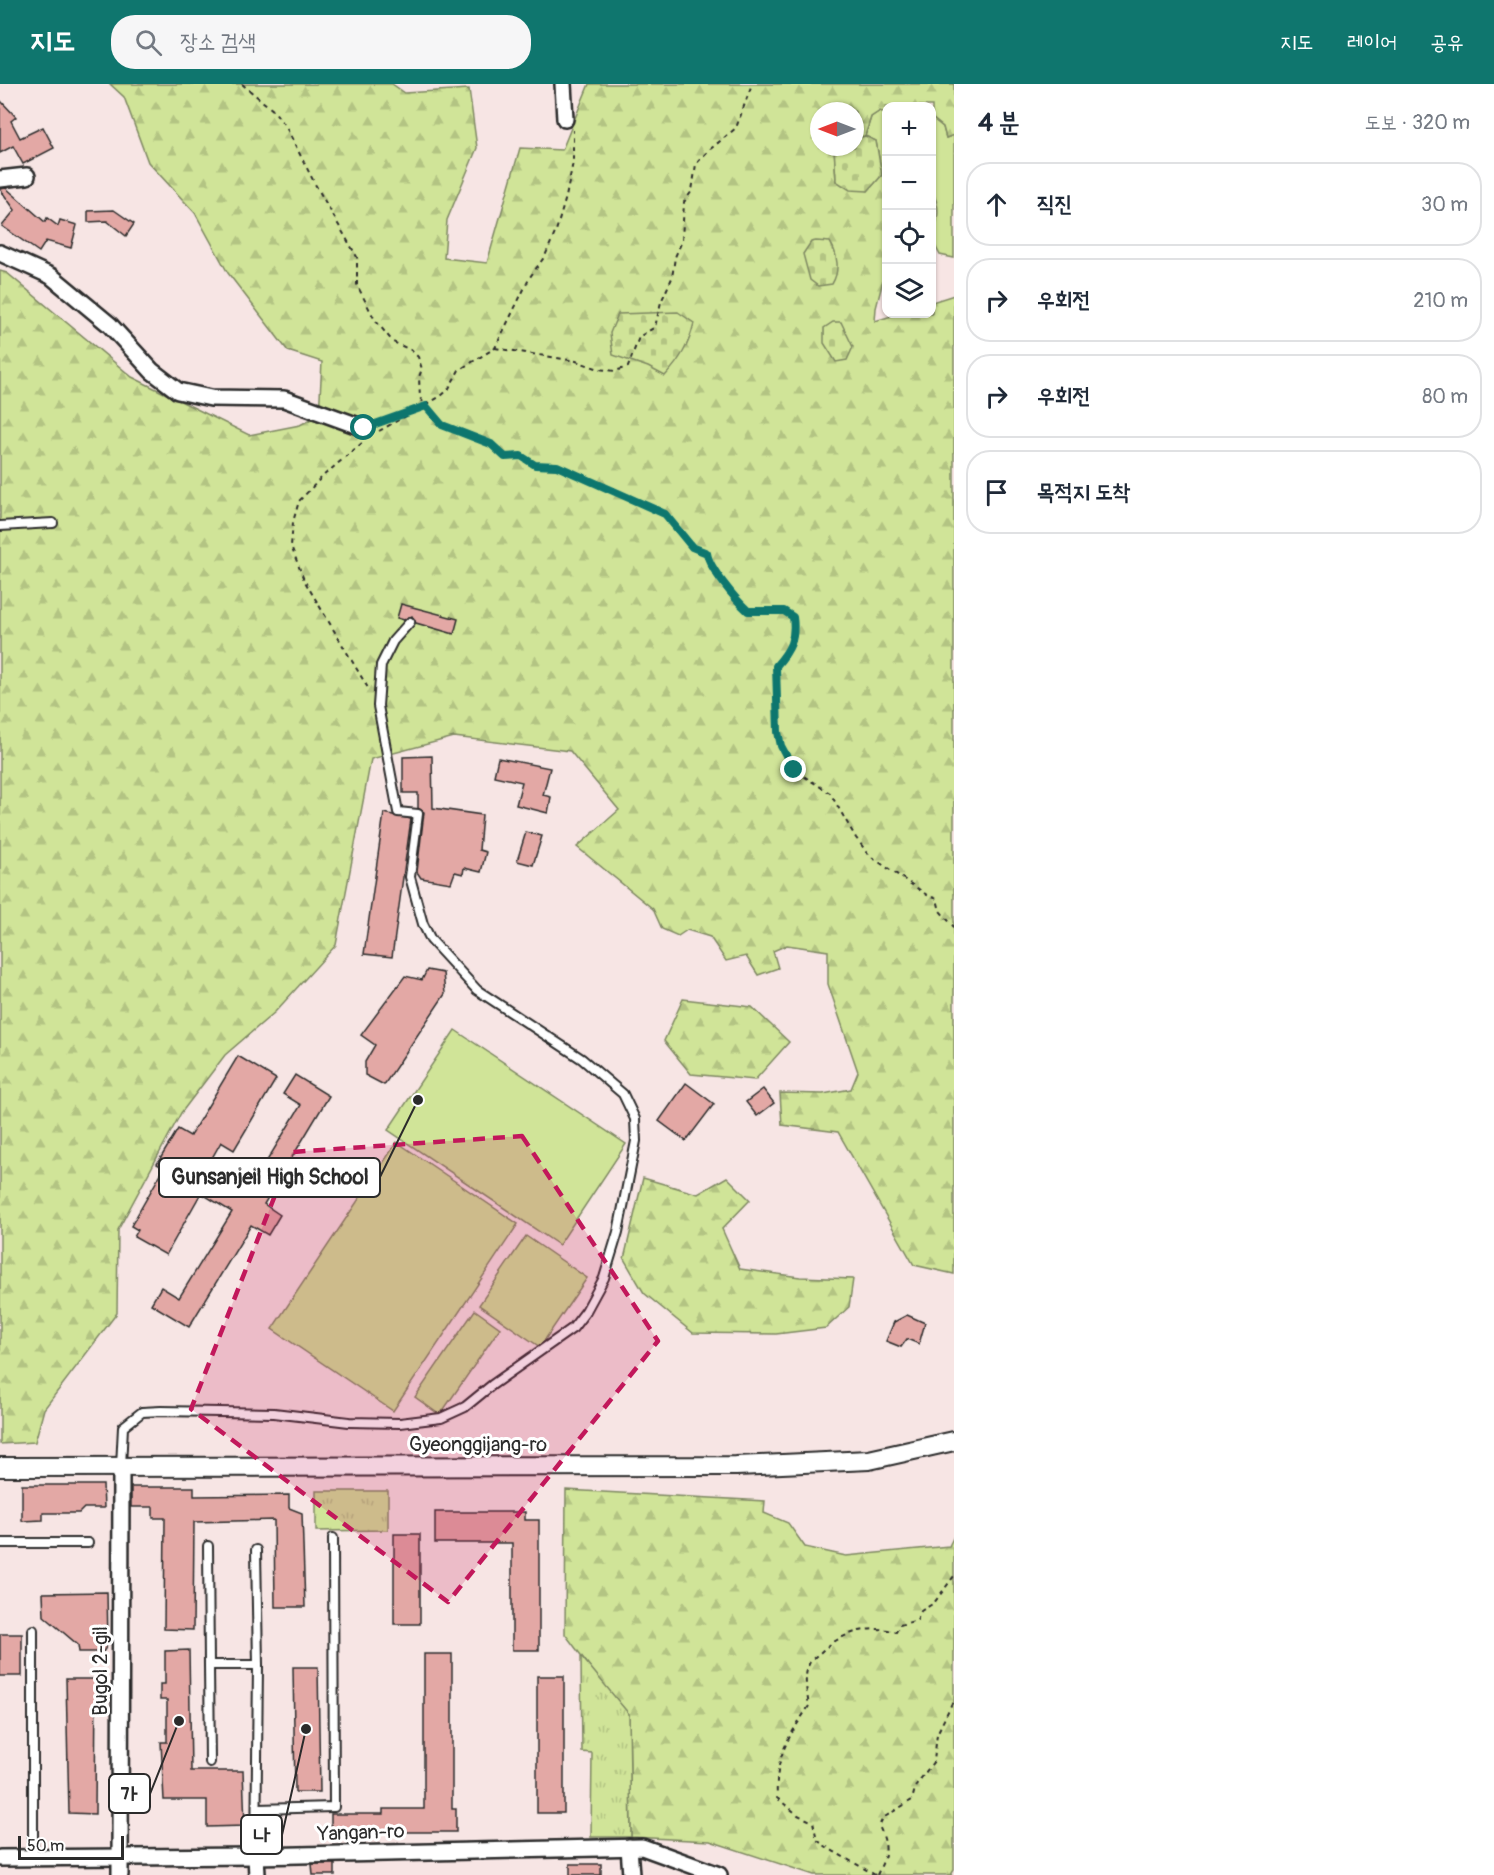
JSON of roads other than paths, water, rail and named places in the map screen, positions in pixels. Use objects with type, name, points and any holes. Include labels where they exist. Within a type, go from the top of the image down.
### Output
[{"type":"street","points":[[563,84],[565,119]]},
{"type":"street","points":[[0,179],[27,176]]},
{"type":"street","points":[[0,253],[51,276],[110,326],[152,371],[178,391],[211,398],[284,399],[369,433]]},
{"type":"street","name":"Gyeonggijang-ro","points":[[0,1467],[736,1466],[869,1460],[954,1441]]},
{"type":"street","name":"Bugol 2-gil","points":[[120,1875],[121,1467]]},
{"type":"street","points":[[629,1847],[631,1875]]},
{"type":"street","name":"Yangan-ro","points":[[0,1858],[256,1856],[642,1847],[719,1875]]},
{"type":"street","points":[[256,1856],[257,1875]]},
{"type":"lane","points":[[0,526],[53,523]]},
{"type":"lane","points":[[121,1467],[123,1427],[142,1412],[203,1410],[400,1423],[441,1418],[465,1407],[492,1384],[573,1328],[586,1311],[604,1278],[618,1232],[636,1142],[635,1119],[622,1095],[582,1059],[477,990],[431,940],[423,924],[410,877],[418,814],[398,812],[378,706],[381,665],[393,641],[410,622]]},
{"type":"lane","points":[[257,1809],[334,1808],[333,1538]]},
{"type":"lane","points":[[0,1543],[88,1543]]},
{"type":"lane","points":[[208,1545],[210,1762]]},
{"type":"lane","points":[[256,1550],[258,1665],[256,1856]]},
{"type":"lane","points":[[33,1630],[33,1857]]},
{"type":"lane","points":[[209,1665],[258,1665]]},
{"type":"place","name":"Gunsanjeil High School","points":[[418,1100]]},
{"type":"place","name":"가","points":[[179,1721]]},
{"type":"place","name":"나","points":[[306,1729]]}]
